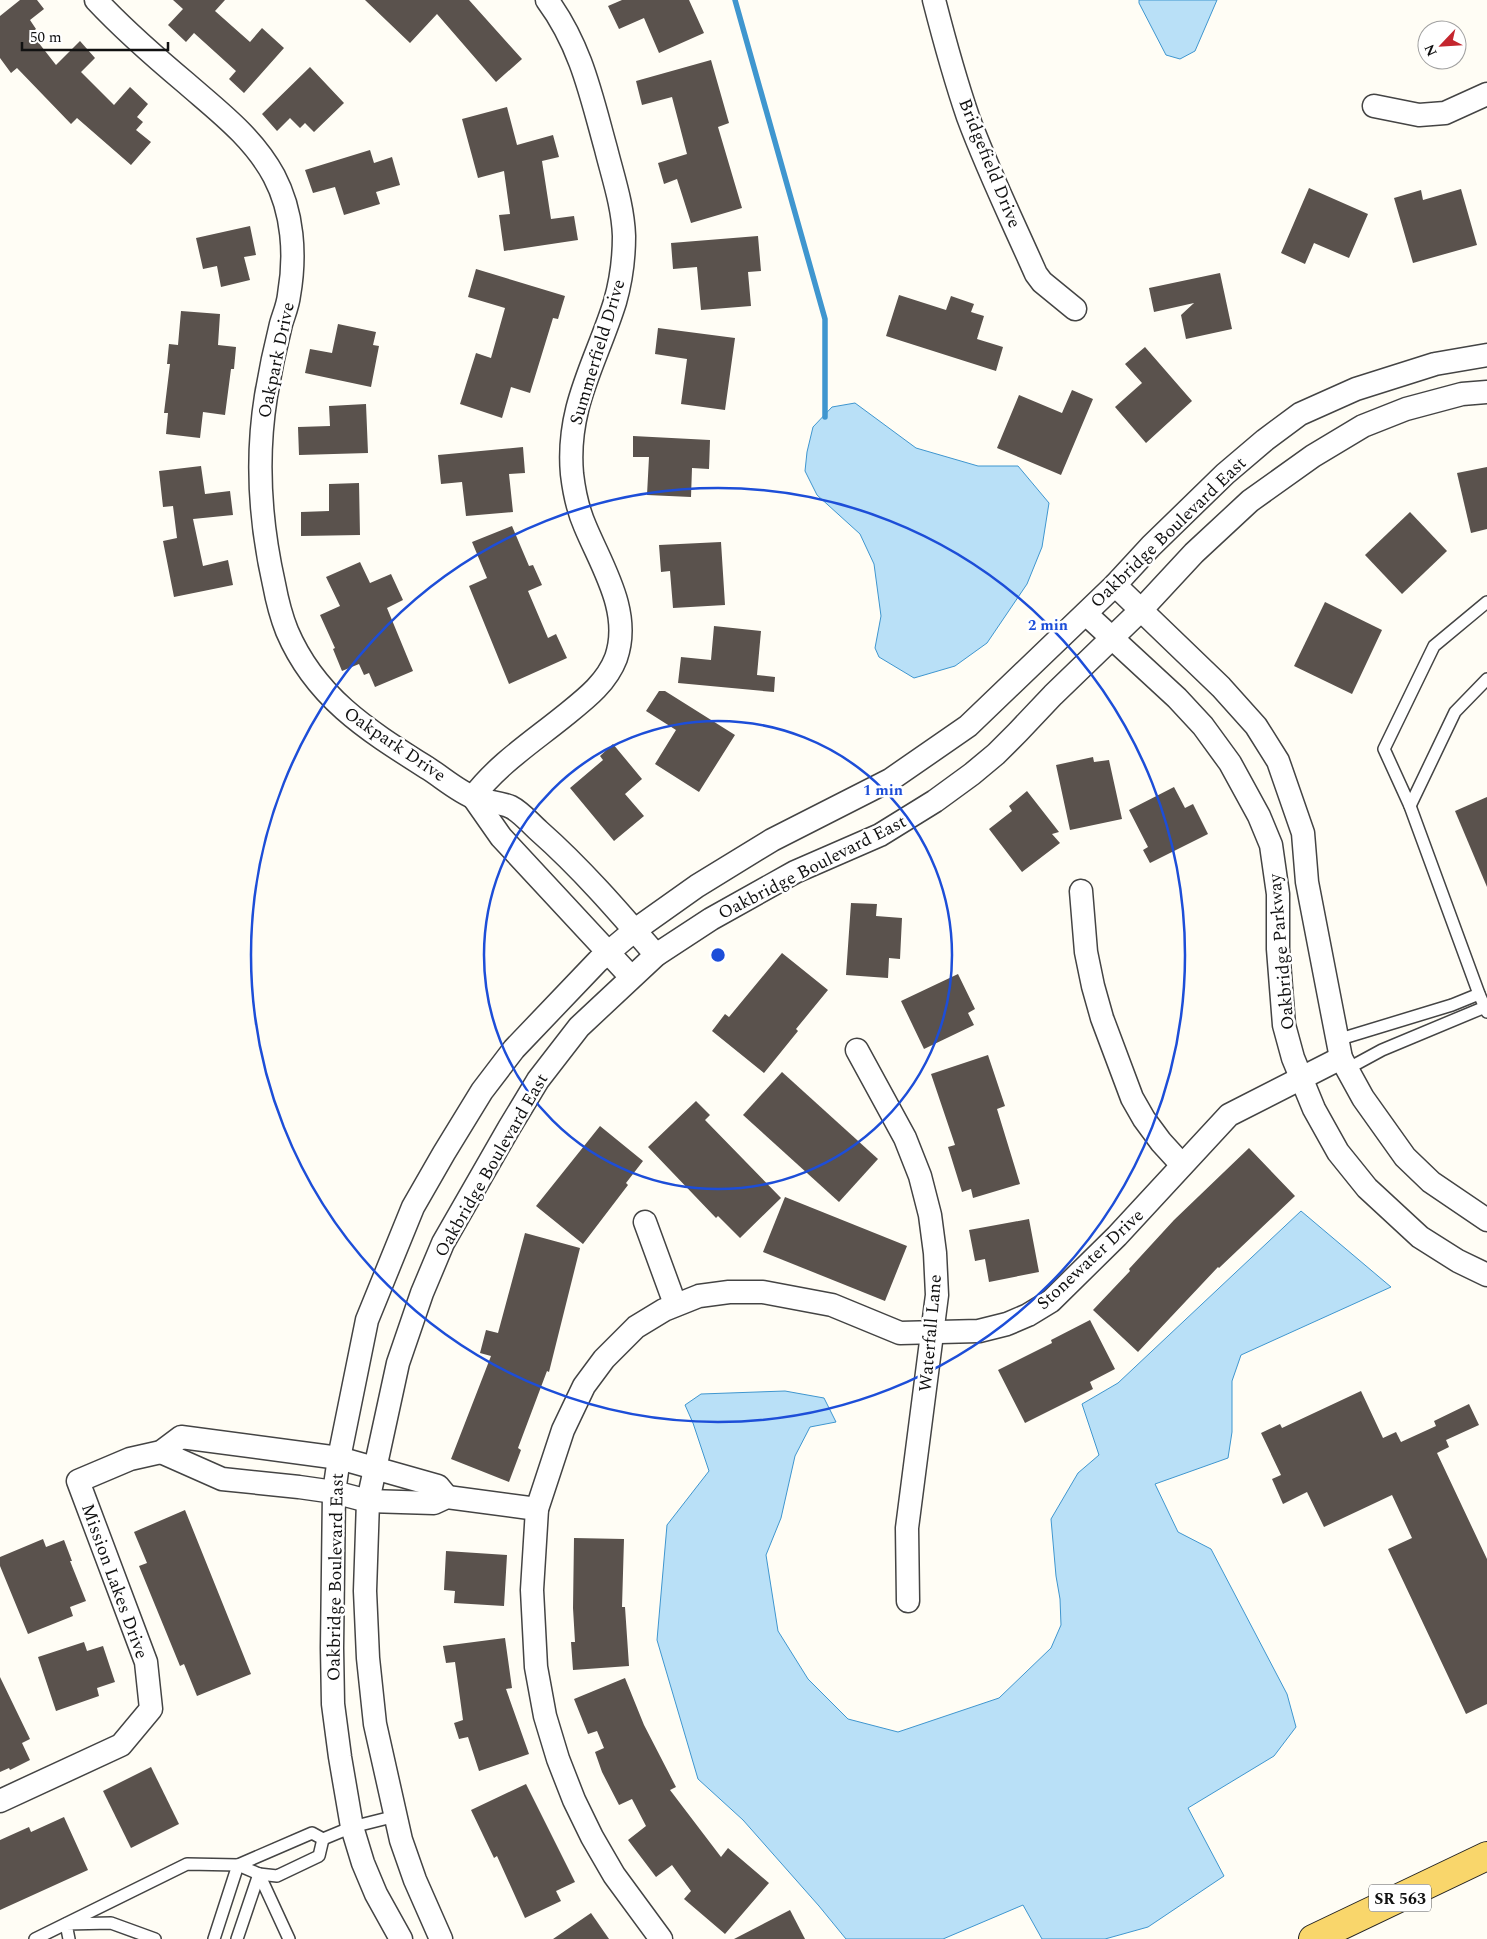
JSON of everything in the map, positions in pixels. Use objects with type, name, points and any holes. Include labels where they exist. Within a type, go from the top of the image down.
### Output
[{"type":"main road","name":"SR 563","points":[[1313,1939],[1487,1856]]},
{"type":"street","name":"Oakpark Drive","points":[[96,0],[152,54],[244,134],[274,177],[286,207],[292,235],[292,271],[289,297],[272,361],[266,397],[262,427],[260,470],[263,525],[267,555],[286,630],[298,654],[324,690],[341,709],[378,737],[473,797],[512,807],[557,847],[656,955]]},
{"type":"street","name":"Summerfield Drive","points":[[473,797],[482,784],[500,767],[596,690],[615,660],[621,635],[620,612],[584,523],[576,495],[572,475],[571,446],[574,416],[614,303],[621,277],[624,234],[620,202],[585,70],[574,42],[558,14],[547,0]]},
{"type":"street","name":"Bridgefield Drive","points":[[934,0],[942,34],[968,117],[1036,274],[1042,282],[1075,309]]},
{"type":"street","points":[[1374,106],[1419,115],[1445,113],[1487,94]]},
{"type":"street","name":"Oakbridge Boulevard East","points":[[401,1939],[376,1894],[363,1863],[352,1826],[333,1704],[334,1492],[366,1320],[413,1207],[482,1091],[508,1056],[598,961],[635,930],[697,886],[772,840],[890,780],[968,726],[1086,614],[1151,546],[1225,474],[1265,440],[1300,414],[1356,389],[1400,374],[1435,364],[1487,355]]},
{"type":"street","name":"Oakbridge Boulevard East","points":[[441,1939],[414,1880],[396,1816],[375,1724],[368,1658],[365,1591],[368,1501],[398,1363],[422,1293],[443,1243],[508,1128],[538,1080],[579,1027],[656,955],[711,919],[795,872],[880,835],[935,801],[996,754],[1053,695],[1142,609],[1194,553],[1250,501],[1313,456],[1363,426],[1406,409],[1462,394],[1487,392]]},
{"type":"street","name":"Oakbridge Parkway","points":[[1115,585],[1221,687],[1256,726],[1278,761],[1303,833],[1308,882],[1341,1055],[1364,1098],[1405,1157],[1431,1182],[1487,1220]]},
{"type":"street","name":"Oakbridge Parkway","points":[[1086,614],[1177,698],[1203,726],[1230,763],[1259,816],[1271,846],[1278,894],[1278,949],[1284,1025],[1314,1110],[1338,1152],[1367,1188],[1420,1237],[1458,1261],[1487,1275]]},
{"type":"street","name":"Oakpark Drive","points":[[473,797],[501,837],[631,977]]},
{"type":"street","points":[[536,874],[557,847]]},
{"type":"street","points":[[1081,891],[1086,952],[1093,986],[1105,1027],[1132,1098],[1144,1120],[1182,1165]]},
{"type":"street","name":"Waterfall Lane","points":[[857,1050],[906,1138],[920,1176],[930,1215],[935,1254],[937,1295],[907,1528],[908,1601]]},
{"type":"street","name":"Stonewater Drive","points":[[661,1939],[614,1875],[592,1837],[574,1800],[561,1768],[545,1716],[536,1667],[532,1590],[538,1509],[563,1430],[584,1386],[604,1359],[636,1327],[675,1304],[698,1296],[728,1292],[764,1292],[832,1305],[900,1333],[979,1331],[1007,1324],[1028,1315],[1051,1300],[1117,1236],[1229,1115],[1302,1078],[1341,1055]]},
{"type":"street","points":[[644,1222],[675,1304]]},
{"type":"street","name":"Mission Lakes Drive","points":[[0,1802],[121,1745],[150,1709],[146,1662],[78,1481],[130,1459],[161,1452],[181,1437],[339,1458],[438,1486],[447,1497]]},
{"type":"street","points":[[253,1482],[258,1447]]},
{"type":"street","name":"Mission Lakes Drive","points":[[161,1452],[222,1479],[334,1492],[368,1501],[434,1503],[447,1497],[538,1509]]},
{"type":"lane","points":[[1341,1055],[1382,1050],[1486,1009],[1410,806],[1384,749],[1434,646],[1487,602]]},
{"type":"lane","points":[[1410,806],[1455,712],[1487,679]]},
{"type":"lane","points":[[1341,1055],[1479,994]]},
{"type":"lane","points":[[322,1839],[352,1826],[396,1816]]},
{"type":"lane","points":[[214,1939],[238,1866],[312,1832],[322,1839]]},
{"type":"lane","points":[[35,1939],[187,1864],[238,1866],[259,1874],[277,1876],[319,1856],[322,1839]]},
{"type":"lane","points":[[237,1939],[259,1874]]},
{"type":"lane","points":[[259,1874],[289,1939]]},
{"type":"lane","points":[[66,1924],[111,1923],[155,1939]]},
{"type":"lane","points":[[66,1924],[69,1939]]},
{"type":"water","points":[[1139,0],[1217,0],[1195,51],[1180,59],[1166,55]]},
{"type":"water","points":[[855,403],[916,448],[978,466],[1018,466],[1049,503],[1042,547],[1027,584],[987,643],[955,666],[914,678],[879,657],[875,648],[881,616],[874,564],[860,534],[817,495],[805,471],[813,427],[832,407]]},
{"type":"water","points":[[1301,1211],[1391,1287],[1241,1355],[1232,1381],[1232,1432],[1228,1458],[1155,1484],[1178,1532],[1211,1549],[1287,1694],[1296,1727],[1274,1756],[1188,1808],[1224,1876],[1148,1927],[1105,1939],[1042,1939],[1023,1905],[943,1939],[846,1939],[743,1820],[698,1779],[657,1640],[667,1525],[709,1471],[685,1405],[701,1394],[785,1391],[824,1398],[836,1422],[810,1427],[795,1456],[781,1518],[766,1555],[778,1631],[808,1679],[848,1719],[898,1732],[999,1698],[1051,1648],[1061,1625],[1051,1519],[1078,1473],[1099,1455],[1082,1404],[1118,1383]]},
{"type":"building","points":[[20,0],[37,0],[44,9],[30,20],[36,29],[31,33],[56,65],[80,41],[95,58],[81,72],[114,105],[130,87],[148,104],[137,117],[143,122],[136,130],[151,142],[131,165],[77,118],[71,124],[17,68],[11,73],[0,58],[0,16]]},
{"type":"building","points":[[173,0],[225,0],[215,11],[250,42],[262,28],[284,48],[244,93],[229,79],[236,71],[194,33],[186,42],[168,25],[183,9]]},
{"type":"building","points":[[365,0],[469,0],[522,59],[496,82],[437,14],[410,43]]},
{"type":"building","points":[[622,0],[689,0],[704,33],[659,53],[644,18],[619,29],[608,6]]},
{"type":"building","points":[[711,60],[729,123],[718,127],[742,208],[691,223],[677,179],[664,184],[658,163],[687,154],[672,97],[642,105],[636,81]]},
{"type":"building","points":[[310,67],[344,103],[314,132],[305,123],[300,128],[290,118],[277,131],[262,114]]},
{"type":"building","points":[[507,107],[517,145],[553,135],[559,157],[542,161],[551,219],[574,216],[578,240],[504,251],[499,215],[510,214],[504,171],[478,178],[462,119]]},
{"type":"building","points":[[370,150],[374,163],[392,157],[400,185],[376,192],[380,204],[344,215],[335,187],[313,193],[305,170]]},
{"type":"building","points":[[1309,188],[1368,214],[1349,258],[1314,243],[1305,264],[1281,253]]},
{"type":"building","points":[[1461,189],[1477,245],[1413,263],[1394,198],[1421,190],[1423,200]]},
{"type":"building","points":[[250,226],[256,255],[244,257],[250,280],[221,287],[217,266],[203,269],[196,238]]},
{"type":"building","points":[[758,236],[761,271],[748,272],[751,306],[701,310],[697,267],[673,269],[671,243]]},
{"type":"building","points":[[476,269],[565,296],[558,319],[553,318],[530,393],[511,387],[502,418],[460,404],[476,353],[491,358],[505,308],[468,297]]},
{"type":"building","points":[[1220,273],[1232,329],[1186,339],[1181,315],[1194,303],[1154,312],[1149,288]]},
{"type":"building","points":[[899,295],[946,310],[951,296],[974,304],[971,312],[984,316],[977,339],[1003,347],[996,371],[886,336]]},
{"type":"building","points":[[181,311],[220,314],[218,345],[236,347],[234,369],[231,369],[225,415],[203,412],[200,438],[166,434],[168,413],[164,413],[170,364],[167,364],[169,344],[178,345]]},
{"type":"building","points":[[338,324],[376,332],[373,345],[379,346],[371,387],[305,373],[310,349],[332,353]]},
{"type":"building","points":[[658,328],[735,338],[725,410],[681,404],[687,359],[655,354]]},
{"type":"building","points":[[1145,347],[1192,401],[1146,443],[1115,407],[1142,383],[1125,364]]},
{"type":"building","points":[[1072,390],[1093,399],[1061,475],[997,448],[1019,395],[1062,413]]},
{"type":"building","points":[[366,404],[368,453],[299,455],[298,427],[330,426],[329,406]]},
{"type":"building","points":[[633,436],[710,440],[709,469],[692,468],[691,497],[647,495],[649,457],[633,457]]},
{"type":"building","points":[[523,447],[525,473],[509,474],[513,512],[466,516],[462,482],[441,484],[438,455]]},
{"type":"building","points":[[201,466],[205,494],[230,491],[233,515],[193,519],[203,566],[228,560],[233,585],[174,597],[163,541],[177,538],[173,506],[163,507],[159,471]]},
{"type":"building","points":[[1487,467],[1487,529],[1471,533],[1457,473]]},
{"type":"building","points":[[359,483],[360,535],[301,536],[301,512],[329,511],[329,484]]},
{"type":"building","points":[[1410,512],[1447,551],[1402,594],[1365,555]]},
{"type":"building","points":[[512,526],[529,566],[533,565],[542,585],[528,591],[548,638],[556,634],[567,658],[509,684],[469,586],[487,578],[472,542]]},
{"type":"building","points":[[721,542],[725,605],[673,608],[670,571],[661,572],[659,545]]},
{"type":"building","points":[[360,562],[370,583],[391,574],[403,600],[387,608],[413,671],[375,687],[369,673],[364,675],[359,664],[342,671],[333,649],[335,648],[320,615],[340,606],[326,577]]},
{"type":"building","points":[[1325,602],[1382,630],[1352,694],[1294,666]]},
{"type":"building","points":[[714,626],[761,631],[757,675],[775,677],[774,692],[678,683],[681,657],[711,660]]},
{"type":"building","points":[[659,691],[665,691],[735,735],[699,792],[655,764],[676,730],[646,711]]},
{"type":"building","points":[[613,744],[642,779],[625,794],[644,816],[614,841],[570,788],[603,760],[600,756]]},
{"type":"building","points":[[1093,757],[1094,762],[1109,760],[1122,819],[1070,830],[1056,765]]},
{"type":"building","points":[[1174,787],[1185,808],[1193,804],[1208,834],[1150,863],[1143,850],[1148,847],[1129,810]]},
{"type":"building","points":[[1027,791],[1059,832],[1052,834],[1060,843],[1022,872],[989,829],[1012,811],[1009,806]]},
{"type":"building","points":[[1487,797],[1487,887],[1455,811]]},
{"type":"building","points":[[851,903],[877,904],[876,916],[902,918],[900,959],[889,958],[888,978],[846,975]]},
{"type":"building","points":[[782,953],[828,990],[796,1029],[798,1031],[764,1073],[712,1031],[725,1014],[729,1017]]},
{"type":"building","points":[[958,974],[975,1009],[968,1013],[974,1025],[924,1049],[901,1001]]},
{"type":"building","points":[[988,1055],[1005,1106],[997,1109],[1020,1184],[973,1198],[971,1189],[962,1192],[948,1147],[955,1145],[931,1074]]},
{"type":"building","points":[[782,1072],[878,1159],[839,1202],[743,1115]]},
{"type":"building","points":[[696,1101],[710,1115],[705,1120],[781,1198],[740,1238],[718,1216],[716,1218],[648,1147]]},
{"type":"building","points":[[600,1126],[643,1161],[626,1183],[628,1185],[583,1244],[536,1206]]},
{"type":"building","points":[[1249,1148],[1295,1196],[1218,1267],[1138,1352],[1093,1310],[1174,1220]]},
{"type":"building","points":[[785,1197],[907,1246],[885,1301],[763,1252]]},
{"type":"building","points":[[1029,1219],[1039,1272],[989,1282],[985,1259],[975,1261],[969,1230]]},
{"type":"building","points":[[525,1233],[580,1248],[549,1372],[547,1371],[518,1448],[521,1450],[509,1482],[451,1459],[491,1356],[480,1353],[486,1330],[498,1333]]},
{"type":"building","points":[[1090,1320],[1115,1369],[1090,1382],[1093,1389],[1025,1423],[998,1370],[1052,1343],[1051,1340]]},
{"type":"building","points":[[1361,1391],[1383,1438],[1396,1432],[1401,1442],[1436,1426],[1434,1421],[1469,1404],[1479,1425],[1446,1440],[1449,1447],[1437,1453],[1487,1559],[1487,1704],[1466,1714],[1388,1549],[1412,1538],[1392,1495],[1324,1527],[1307,1492],[1283,1504],[1272,1479],[1281,1475],[1261,1433],[1280,1424],[1282,1428]]},
{"type":"building","points":[[185,1510],[251,1674],[197,1696],[184,1664],[180,1666],[139,1566],[147,1563],[134,1532]]},
{"type":"building","points":[[574,1538],[624,1539],[622,1607],[625,1607],[629,1666],[573,1670],[571,1642],[575,1642],[573,1608]]},
{"type":"building","points":[[43,1539],[46,1547],[64,1540],[86,1601],[70,1607],[73,1616],[28,1634],[0,1566],[0,1557]]},
{"type":"building","points":[[446,1551],[507,1555],[504,1606],[454,1603],[455,1591],[444,1590]]},
{"type":"building","points":[[505,1638],[512,1688],[506,1689],[529,1754],[479,1771],[468,1737],[459,1739],[454,1723],[463,1720],[455,1662],[446,1663],[443,1646]]},
{"type":"building","points":[[84,1642],[87,1651],[103,1646],[115,1682],[97,1688],[99,1696],[56,1711],[38,1657]]},
{"type":"building","points":[[0,1677],[30,1739],[22,1743],[30,1760],[10,1770],[9,1768],[0,1772]]},
{"type":"building","points":[[625,1678],[644,1725],[676,1787],[670,1790],[721,1857],[728,1848],[769,1883],[725,1934],[684,1899],[691,1891],[672,1865],[656,1877],[628,1840],[646,1826],[632,1799],[619,1805],[602,1772],[595,1752],[604,1748],[597,1731],[588,1734],[574,1699]]},
{"type":"building","points":[[151,1767],[179,1824],[131,1848],[103,1791]]},
{"type":"building","points":[[526,1784],[575,1882],[556,1891],[561,1901],[525,1918],[497,1856],[494,1858],[471,1810]]},
{"type":"building","points":[[64,1817],[88,1870],[0,1910],[0,1840],[29,1827],[31,1832]]},
{"type":"building","points":[[790,1910],[805,1939],[734,1939]]},
{"type":"building","points":[[591,1913],[609,1939],[553,1939]]},
{"type":"waterway","points":[[735,0],[825,319],[825,417]]}]
